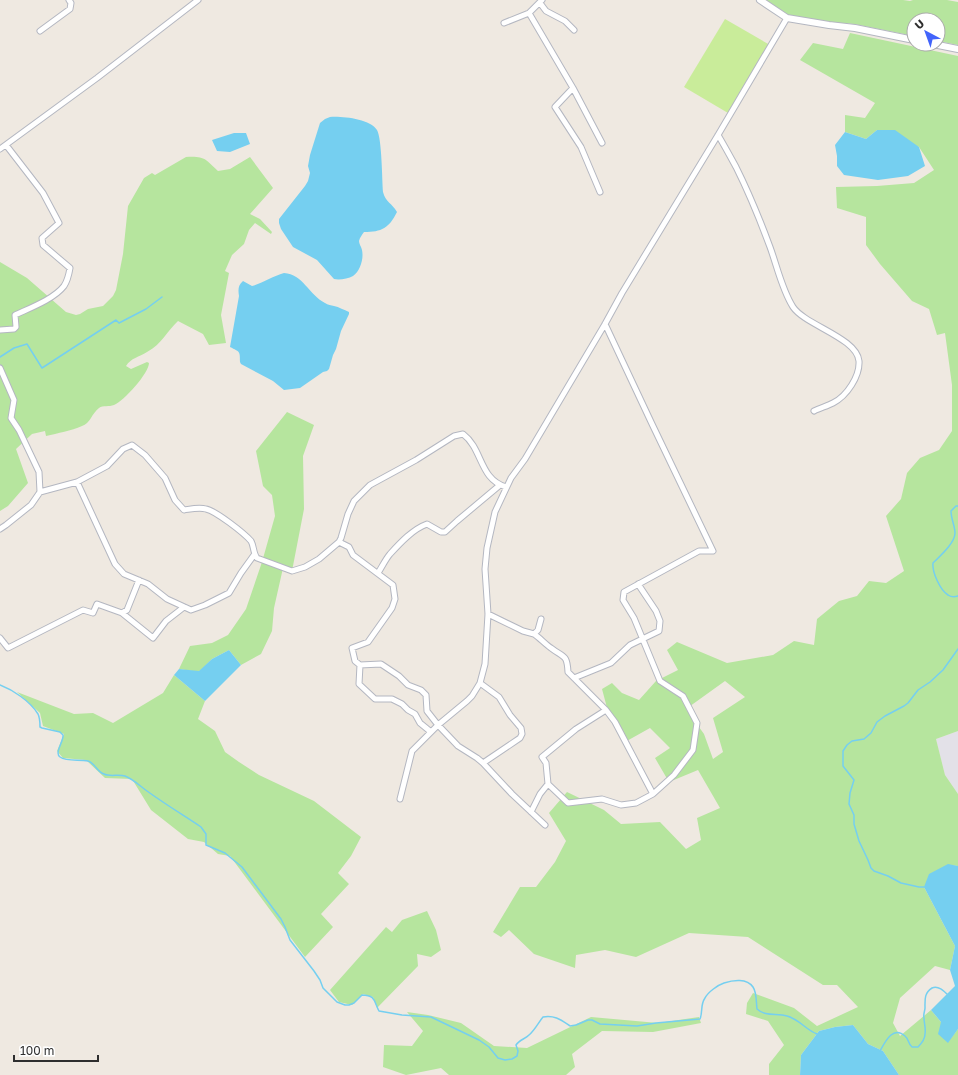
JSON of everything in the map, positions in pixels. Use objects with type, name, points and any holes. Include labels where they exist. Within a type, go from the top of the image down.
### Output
[{"type":"street","points":[[40,30],[70,9],[71,3],[69,0]]},
{"type":"street","points":[[0,149],[98,78],[198,0]]},
{"type":"street","points":[[760,0],[787,18],[855,28],[906,38]]},
{"type":"street","points":[[504,24],[529,13],[541,2],[546,11],[565,21],[574,30]]},
{"type":"street","points":[[529,13],[573,88],[602,143]]},
{"type":"street","points":[[400,798],[412,751],[438,725],[472,696],[480,683],[486,664],[488,614],[485,568],[487,548],[495,512],[506,487],[525,459],[622,293],[787,18]]},
{"type":"street","points":[[946,47],[958,49]]},
{"type":"street","points":[[573,88],[555,107],[581,147],[600,192]]},
{"type":"street","points":[[718,135],[735,166],[755,209],[793,308],[804,317],[847,343],[858,356],[858,372],[849,389],[835,402],[814,411]]},
{"type":"street","points":[[0,330],[14,329],[16,327],[15,316],[58,292],[68,278],[70,268],[43,245],[42,238],[59,223],[43,193],[6,145]]},
{"type":"street","points":[[605,324],[655,432],[713,551],[699,551],[638,584],[624,592],[623,600],[634,618],[660,681],[683,696],[697,723],[693,750],[674,775],[653,794],[636,803],[620,805],[602,799],[568,803],[548,784],[546,763],[542,757],[576,729],[606,710]]},
{"type":"street","points":[[0,368],[14,400],[11,418],[19,430],[39,472],[40,492],[32,505],[0,528]]},
{"type":"street","points":[[40,492],[77,482],[107,466],[123,450],[132,445],[145,455],[165,478],[175,500],[184,510],[195,508],[206,509],[215,513],[241,532],[252,543],[254,555],[257,558],[292,571],[305,567],[319,559],[339,542],[354,501],[370,485],[416,460],[454,436],[463,434],[470,440],[490,477],[500,485],[506,487]]},
{"type":"street","points":[[77,482],[115,564],[124,574],[148,584],[166,599],[191,610],[229,593],[254,555]]},
{"type":"street","points":[[378,573],[390,555],[405,539],[421,526],[427,524],[441,532],[445,532],[500,485]]},
{"type":"street","points":[[339,542],[349,547],[353,554],[393,586],[395,598],[392,608],[368,642],[352,648],[355,661],[360,666],[359,684],[375,699],[392,698],[402,704],[415,714],[420,723],[431,732]]},
{"type":"street","points":[[122,613],[127,610],[139,580]]},
{"type":"street","points":[[574,678],[612,663],[630,644],[660,631],[660,621],[656,611],[638,584]]},
{"type":"street","points":[[0,638],[8,648],[83,610],[93,613],[97,604],[122,613],[153,638],[166,621],[184,607]]},
{"type":"street","points":[[488,614],[524,631],[534,634],[563,656],[567,662],[568,672],[606,710],[615,722],[653,794]]},
{"type":"street","points":[[534,634],[538,630],[541,619]]},
{"type":"street","points":[[360,666],[381,664],[399,676],[408,685],[421,690],[426,695],[427,711],[438,725],[458,746],[483,763],[545,825]]},
{"type":"street","points":[[480,683],[499,697],[510,715],[521,728],[522,734],[520,738],[483,763]]},
{"type":"street","points":[[531,812],[540,794],[548,784]]},
{"type":"shaded area","points":[[958,731],[958,794],[945,775],[936,739]]},
{"type":"green space","points":[[757,0],[947,0],[958,2],[958,45],[946,43],[946,12],[906,12],[906,34],[854,24],[789,19]]},
{"type":"green space","points":[[725,19],[770,45],[728,113],[684,87]]},
{"type":"green space","points":[[850,33],[906,45],[906,52],[939,52],[958,56],[958,731],[936,739],[945,775],[958,794],[958,866],[948,865],[924,887],[955,946],[950,970],[935,966],[900,998],[893,1023],[900,1036],[931,1010],[941,1022],[948,1042],[958,1029],[958,1075],[899,1075],[883,1051],[868,1044],[853,1025],[819,1031],[801,1055],[800,1075],[769,1075],[769,1064],[784,1045],[768,1021],[746,1014],[747,1003],[753,993],[794,1008],[817,1026],[858,1007],[837,985],[823,985],[748,937],[689,933],[636,957],[605,950],[576,955],[575,968],[534,954],[509,930],[501,937],[493,932],[520,887],[536,887],[555,862],[566,841],[549,813],[567,792],[604,810],[621,824],[660,822],[686,849],[701,840],[697,818],[720,808],[698,770],[669,782],[655,758],[670,748],[650,728],[625,742],[610,719],[602,689],[612,683],[622,693],[639,700],[656,681],[678,670],[667,650],[677,642],[727,663],[773,655],[794,641],[814,645],[817,619],[839,601],[857,596],[869,581],[886,583],[904,571],[886,516],[901,499],[907,473],[920,458],[939,450],[952,431],[952,385],[945,333],[937,335],[929,309],[912,301],[880,264],[866,245],[866,217],[837,208],[836,187],[914,183],[934,170],[919,147],[877,130],[866,139],[845,132],[845,115],[865,118],[875,103],[800,60],[813,43],[843,49]],"holes":[[[725,681],[745,697],[713,718],[723,752],[713,759],[704,734],[686,709]]]},
{"type":"green space","points":[[186,157],[197,157],[204,159],[218,171],[230,169],[250,157],[273,188],[250,214],[260,219],[272,232],[271,234],[255,223],[249,230],[244,244],[232,255],[225,271],[229,273],[221,315],[226,343],[209,345],[203,334],[178,321],[157,345],[128,363],[126,366],[131,369],[147,362],[149,363],[148,368],[141,380],[124,398],[112,406],[99,408],[85,425],[69,431],[46,436],[45,431],[32,434],[16,449],[28,483],[8,506],[0,511],[0,262],[27,278],[66,312],[76,315],[88,309],[103,306],[113,296],[116,290],[123,254],[128,206],[144,178],[152,173],[155,175]]},
{"type":"green space","points":[[287,412],[314,425],[303,456],[304,509],[292,571],[283,568],[274,608],[272,631],[261,654],[241,665],[229,650],[212,659],[199,672],[179,669],[190,646],[212,643],[228,635],[246,609],[262,562],[275,516],[272,495],[263,486],[256,451]]},
{"type":"green space","points":[[174,675],[205,701],[198,719],[215,731],[225,752],[259,775],[314,801],[361,837],[351,856],[338,873],[349,884],[321,914],[333,927],[305,957],[230,856],[218,854],[204,842],[188,839],[151,810],[132,779],[105,778],[86,760],[63,758],[57,751],[64,734],[43,726],[40,713],[17,692],[74,714],[93,713],[113,723],[163,693]]},
{"type":"green space","points":[[427,911],[436,930],[441,950],[431,957],[417,954],[418,966],[377,1008],[373,997],[363,994],[352,1005],[339,1002],[330,990],[386,927],[392,932],[402,920]]},
{"type":"green space","points":[[407,1012],[428,1015],[461,1023],[494,1046],[527,1048],[591,1017],[658,1023],[699,1017],[701,1023],[653,1032],[602,1031],[572,1054],[575,1067],[566,1075],[449,1075],[441,1068],[406,1075],[383,1067],[384,1045],[412,1046],[423,1031]]},
{"type":"water","points":[[330,117],[341,117],[362,121],[373,126],[377,130],[381,150],[383,192],[397,212],[391,222],[384,228],[376,231],[364,232],[359,241],[362,250],[362,261],[359,268],[353,276],[341,279],[334,279],[317,260],[293,247],[281,229],[279,223],[279,219],[308,181],[310,173],[308,166],[310,155],[320,123]]},
{"type":"water","points":[[877,130],[895,130],[919,147],[925,166],[908,176],[878,180],[844,175],[837,166],[835,145],[845,132],[866,139]]},
{"type":"water","points":[[234,133],[246,133],[250,144],[230,152],[217,151],[212,140]]},
{"type":"water","points":[[284,273],[291,274],[296,277],[319,299],[328,305],[338,307],[349,312],[349,314],[341,331],[329,369],[300,388],[284,390],[273,381],[241,364],[239,352],[230,347],[240,284],[243,281],[252,286]]},
{"type":"water","points":[[229,650],[241,665],[205,701],[174,675],[179,669],[199,671],[212,659]]},
{"type":"water","points":[[948,864],[958,866],[958,1029],[948,1043],[938,1034],[941,1022],[931,1010],[955,986],[950,970],[955,946],[924,887],[929,874]]},
{"type":"water","points":[[853,1025],[868,1044],[883,1051],[899,1075],[800,1075],[801,1055],[819,1031]]},
{"type":"waterway","points":[[0,357],[14,348],[27,344],[42,368],[116,320],[119,323],[146,309],[162,297]]},
{"type":"waterway","points":[[958,506],[951,511],[955,530],[953,541],[933,563],[935,576],[945,593],[953,597],[958,596]]},
{"type":"waterway","points":[[926,887],[901,883],[874,871],[871,868],[859,841],[854,824],[854,815],[849,804],[850,793],[854,780],[843,766],[843,751],[852,741],[864,739],[871,733],[877,722],[885,716],[908,703],[918,690],[930,682],[943,670],[958,649]]},
{"type":"waterway","points":[[0,685],[16,693],[35,709],[39,716],[40,727],[60,732],[63,735],[58,753],[60,757],[63,759],[85,760],[90,762],[104,774],[122,775],[128,777],[201,827],[206,834],[206,845],[225,853],[242,867],[281,919],[290,940],[314,971],[323,988],[337,1002],[349,1005],[354,1003],[362,995],[367,995],[374,1000],[379,1011],[402,1015],[431,1017],[479,1040],[489,1047],[498,1058],[505,1060],[512,1059],[517,1056],[518,1051],[516,1045],[535,1029],[543,1017],[554,1017],[570,1026],[588,1020],[592,1020],[600,1024],[637,1026],[700,1019],[703,1003],[708,993],[722,984],[740,980],[747,982],[753,987],[756,995],[757,1009],[768,1014],[791,1017],[817,1034]]},
{"type":"waterway","points":[[880,1051],[890,1036],[897,1032],[906,1037],[912,1047],[918,1047],[925,1036],[924,1015],[926,997],[929,990],[936,987],[948,995]]}]
